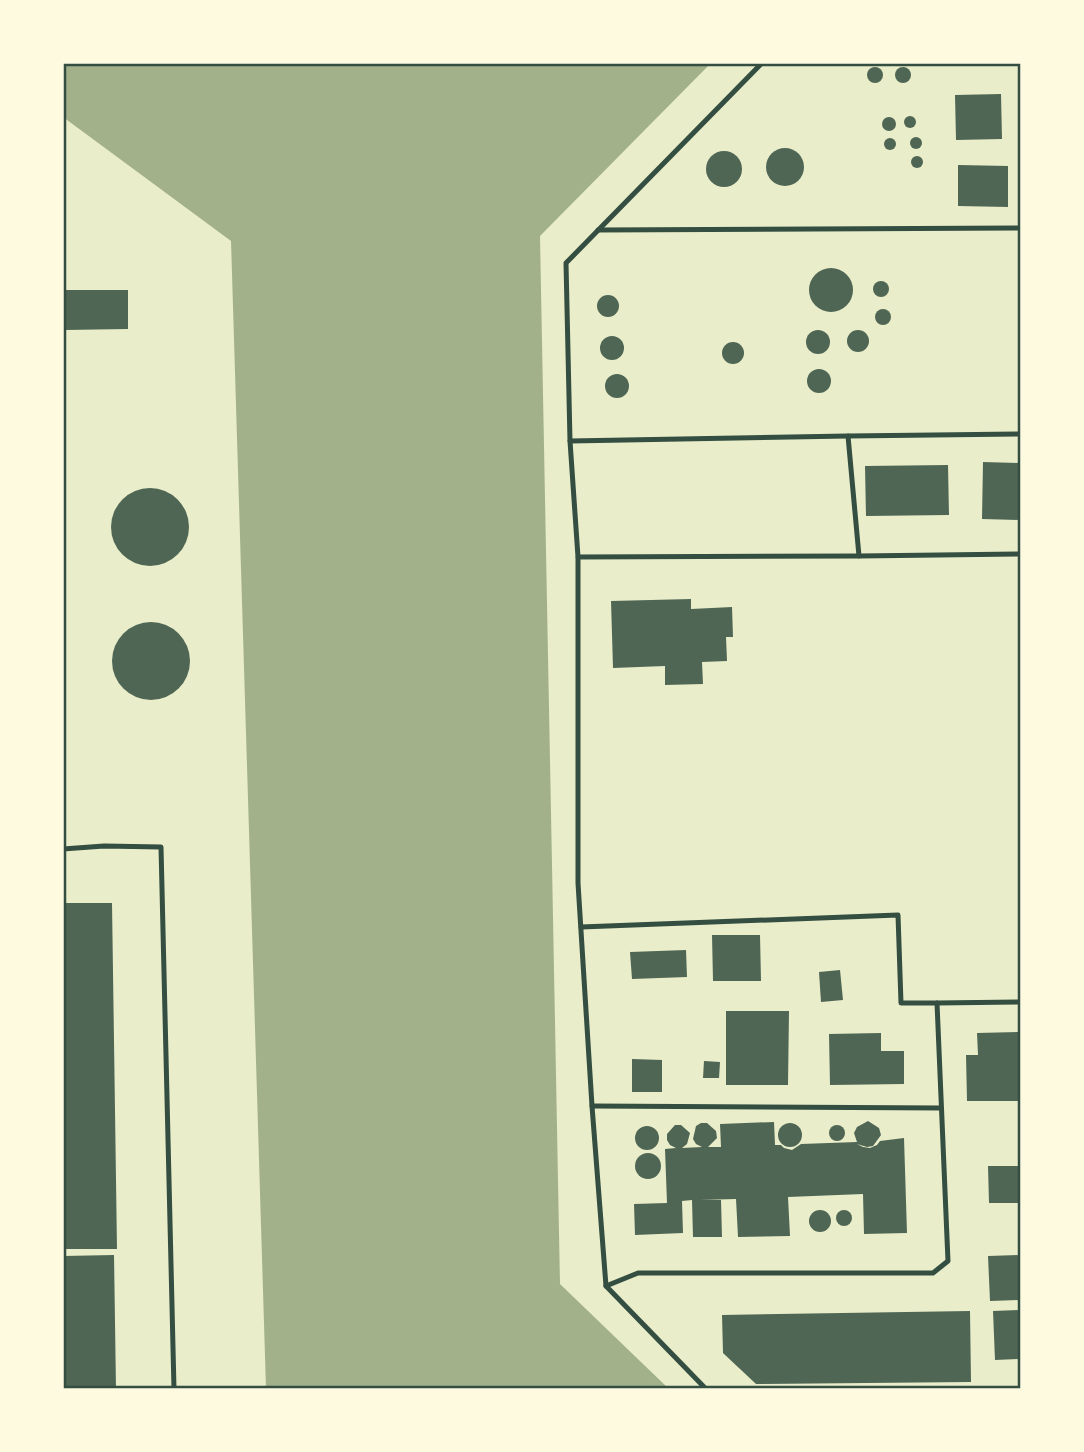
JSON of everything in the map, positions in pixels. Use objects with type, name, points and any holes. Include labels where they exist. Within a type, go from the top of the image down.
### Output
[{"type":"lane","points":[[706,1389],[606,1286],[578,883],[578,557],[570,441],[566,263],[762,63]]},
{"type":"lane","points":[[598,230],[1021,228]]},
{"type":"lane","points":[[570,441],[1021,435]]},
{"type":"lane","points":[[848,436],[859,556]]},
{"type":"lane","points":[[578,557],[1021,554]]},
{"type":"lane","points":[[63,849],[104,846],[161,847],[174,1389]]},
{"type":"lane","points":[[581,927],[898,915],[901,1003],[1021,1002]]},
{"type":"lane","points":[[606,1286],[638,1273],[933,1273],[948,1261],[937,1003]]},
{"type":"lane","points":[[592,1106],[941,1108]]},
{"type":"shaded area","points":[[63,63],[711,63],[540,236],[560,1284],[669,1389],[266,1389],[231,241],[63,117]]},
{"type":"building","points":[[875,67],[881,69],[881,81],[875,83],[869,81],[867,75],[869,69]]},
{"type":"building","points":[[903,67],[909,69],[909,81],[903,83],[897,81],[895,75],[897,69]]},
{"type":"building","points":[[1001,94],[1002,139],[956,140],[955,95]]},
{"type":"building","points":[[910,116],[916,122],[910,128],[904,122]]},
{"type":"building","points":[[886,117],[892,117],[896,124],[892,131],[886,131],[882,127],[882,121]]},
{"type":"building","points":[[916,137],[922,143],[916,149],[910,143]]},
{"type":"building","points":[[890,138],[896,144],[890,150],[884,144]]},
{"type":"building","points":[[785,148],[798,154],[804,167],[798,180],[785,186],[772,180],[766,167],[772,154]]},
{"type":"building","points":[[724,151],[736,157],[742,169],[736,181],[724,187],[712,181],[706,169],[712,157]]},
{"type":"building","points":[[917,156],[923,162],[917,168],[911,162]]},
{"type":"building","points":[[958,165],[1008,166],[1008,207],[958,206]]},
{"type":"building","points":[[831,268],[846,275],[853,290],[846,305],[831,312],[816,305],[809,290],[816,275]]},
{"type":"building","points":[[878,281],[884,281],[889,289],[887,295],[878,297],[873,292],[873,286]]},
{"type":"building","points":[[64,290],[128,290],[128,329],[65,330]]},
{"type":"building","points":[[608,295],[616,298],[619,306],[616,314],[608,317],[600,314],[597,306],[600,298]]},
{"type":"building","points":[[883,309],[889,311],[889,323],[883,325],[877,323],[875,317],[877,311]]},
{"type":"building","points":[[818,330],[829,337],[830,342],[823,353],[818,354],[807,347],[806,342],[813,331]]},
{"type":"building","points":[[858,330],[866,333],[869,341],[866,349],[858,352],[850,349],[847,341],[850,333]]},
{"type":"building","points":[[612,336],[623,343],[624,348],[617,359],[612,360],[601,353],[600,348],[607,337]]},
{"type":"building","points":[[733,342],[741,345],[744,353],[741,361],[733,364],[725,361],[722,353],[725,345]]},
{"type":"building","points":[[819,369],[828,372],[831,381],[828,390],[819,393],[810,390],[807,381],[810,372]]},
{"type":"building","points":[[617,374],[625,378],[629,386],[625,394],[617,398],[609,394],[605,386],[609,378]]},
{"type":"building","points":[[983,462],[1021,463],[1021,520],[982,519]]},
{"type":"building","points":[[948,465],[949,515],[866,516],[865,466]]},
{"type":"building","points":[[150,488],[165,491],[178,499],[186,512],[189,527],[186,542],[178,555],[165,563],[150,566],[135,563],[122,555],[114,542],[111,527],[114,512],[122,499],[135,491]]},
{"type":"building","points":[[691,599],[691,609],[732,607],[733,637],[726,637],[727,661],[702,662],[703,684],[665,685],[665,666],[613,668],[611,601]]},
{"type":"building","points":[[151,622],[166,625],[179,633],[187,646],[190,661],[187,676],[179,689],[166,697],[151,700],[136,697],[123,689],[115,676],[112,661],[115,646],[123,633],[136,625]]},
{"type":"building","points":[[63,903],[112,903],[117,1249],[63,1249]]},
{"type":"building","points":[[712,935],[760,935],[761,981],[713,981]]},
{"type":"building","points":[[686,950],[687,977],[632,979],[630,952]]},
{"type":"building","points":[[840,970],[843,1000],[821,1002],[819,972]]},
{"type":"building","points":[[726,1011],[789,1011],[788,1085],[726,1085]]},
{"type":"building","points":[[1021,1032],[1021,1101],[967,1101],[966,1055],[978,1055],[977,1033]]},
{"type":"building","points":[[881,1033],[881,1051],[904,1051],[904,1084],[830,1085],[829,1034]]},
{"type":"building","points":[[632,1059],[662,1060],[662,1092],[632,1092]]},
{"type":"building","points":[[704,1061],[720,1062],[719,1078],[703,1078]]},
{"type":"building","points":[[868,1121],[879,1128],[881,1135],[873,1146],[857,1144],[863,1147],[870,1148],[877,1145],[880,1141],[904,1138],[907,1233],[864,1234],[863,1194],[788,1197],[790,1236],[738,1237],[736,1199],[700,1200],[721,1200],[722,1237],[693,1237],[692,1200],[682,1201],[683,1233],[635,1235],[634,1204],[667,1203],[665,1149],[676,1148],[667,1140],[667,1134],[675,1125],[681,1125],[690,1133],[687,1144],[682,1148],[702,1147],[693,1139],[696,1126],[701,1123],[707,1123],[716,1131],[717,1138],[708,1147],[721,1147],[720,1124],[774,1122],[775,1145],[792,1150],[801,1144],[857,1142],[854,1133],[857,1127]]},
{"type":"building","points":[[790,1123],[801,1130],[802,1135],[795,1146],[790,1147],[779,1140],[778,1135],[785,1124]]},
{"type":"building","points":[[834,1125],[840,1125],[845,1133],[843,1139],[834,1141],[829,1136],[829,1130]]},
{"type":"building","points":[[647,1126],[656,1129],[659,1138],[656,1147],[647,1150],[638,1147],[635,1138],[638,1129]]},
{"type":"building","points":[[648,1153],[657,1157],[661,1166],[657,1175],[648,1179],[639,1175],[635,1166],[639,1157]]},
{"type":"building","points":[[988,1166],[1021,1166],[1021,1203],[989,1203]]},
{"type":"building","points":[[816,1210],[824,1210],[831,1217],[831,1225],[824,1232],[816,1232],[809,1225],[809,1217]]},
{"type":"building","points":[[841,1210],[847,1210],[852,1218],[850,1224],[841,1226],[836,1221],[836,1215]]},
{"type":"building","points":[[114,1255],[116,1389],[63,1389],[63,1256]]},
{"type":"building","points":[[1021,1255],[1021,1300],[990,1301],[988,1256]]},
{"type":"building","points":[[1021,1310],[1021,1359],[995,1360],[993,1311]]},
{"type":"building","points":[[970,1311],[971,1382],[756,1384],[723,1353],[722,1315]]}]
